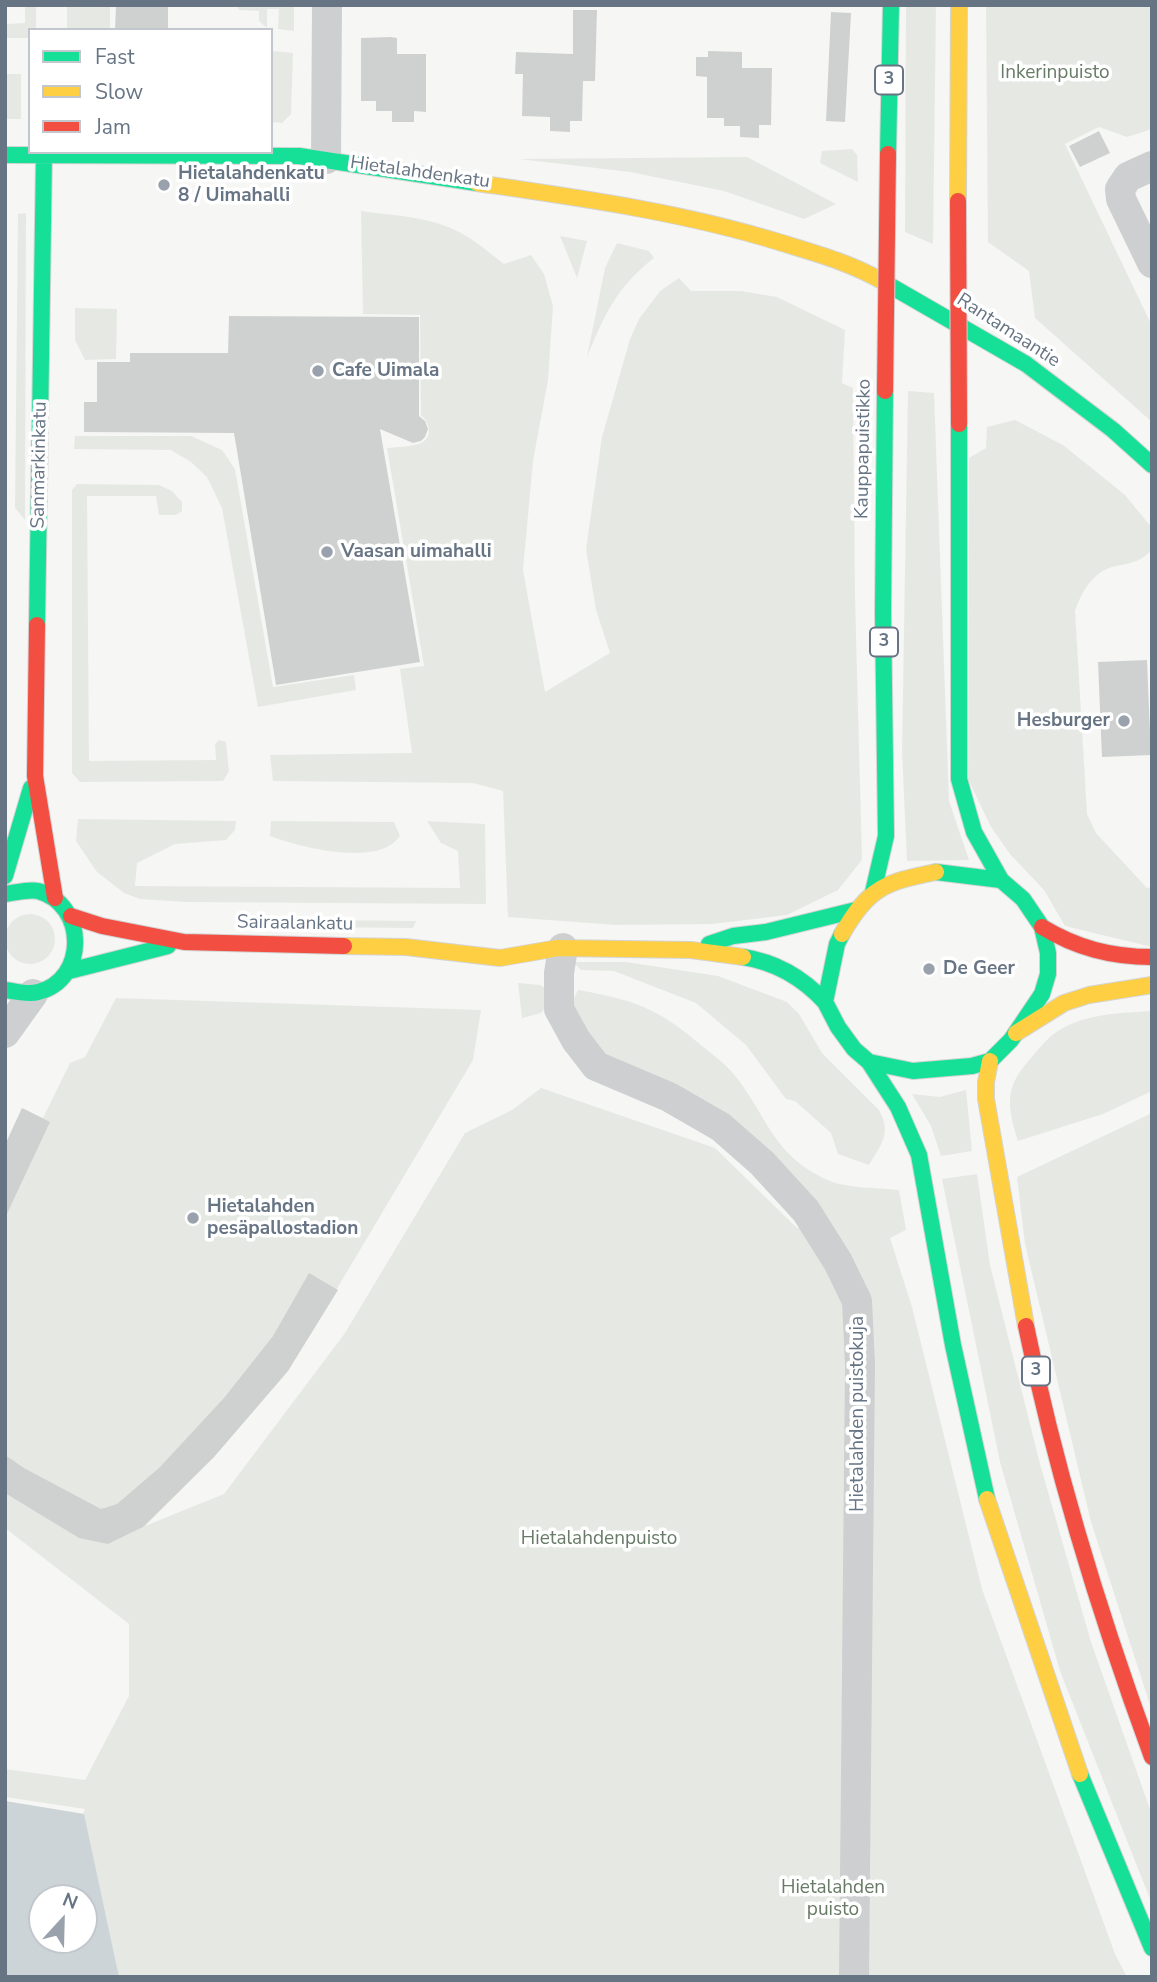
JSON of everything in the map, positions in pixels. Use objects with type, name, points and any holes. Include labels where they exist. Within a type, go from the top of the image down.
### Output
[{"type":"main road","name":"Kauppapuistikko","points":[[873,892],[886,836],[883,612],[891,5]]},
{"type":"main road","points":[[869,1062],[913,1071],[972,1066],[990,1060],[1016,1033],[1042,994],[1048,974],[1048,953],[1042,927],[1023,899],[1001,880],[979,845],[964,811],[959,779],[959,5]]},
{"type":"main road","name":"Hietalahdenkatu","points":[[5,155],[276,156],[327,159],[620,204],[747,232],[827,254]]},
{"type":"main road","name":"Sanmarkinkatu","points":[[44,155],[35,776],[55,898]]},
{"type":"main road","name":"Rantamaantie","points":[[827,254],[852,264],[931,307],[1026,364],[1113,430],[1152,465]]},
{"type":"main road","name":"Sanmarkinkatu","points":[[5,876],[35,776]]},
{"type":"main road","points":[[1001,880],[936,872],[904,878],[873,892],[856,910],[837,944],[825,1002],[838,1027],[854,1049],[869,1062],[898,1103],[919,1155],[953,1345],[986,1496],[1072,1756],[1152,1948]]},
{"type":"main road","points":[[5,894],[18,890],[37,890],[55,898],[71,916],[77,934],[76,953],[69,971],[47,990],[19,992]]},
{"type":"main road","name":"Sairaalankatu","points":[[691,950],[733,936],[788,927],[856,910]]},
{"type":"main road","name":"Sairaalankatu","points":[[71,916],[102,926],[184,942],[406,947],[500,958],[560,948],[691,950],[761,960],[811,987],[825,1002]]},
{"type":"main road","points":[[1042,927],[1066,943],[1103,954],[1152,957]]},
{"type":"main road","name":"Sairaalankatu","points":[[406,947],[458,939]]},
{"type":"main road","name":"Sairaalankatu","points":[[522,939],[560,948]]},
{"type":"main road","name":"Sairaalankatu","points":[[69,971],[184,942]]},
{"type":"main road","points":[[1016,1033],[1064,1003],[1089,995],[1152,985]]},
{"type":"main road","name":"3","points":[[990,1060],[986,1099],[1017,1289],[1054,1448],[1125,1689],[1152,1757]]},
{"type":"street","points":[[327,5],[327,159]]},
{"type":"street","points":[[1152,166],[1128,177],[1120,189],[1121,199],[1152,263]]},
{"type":"street","name":"Hietalahden puistokuja","points":[[560,948],[559,1009],[576,1040],[596,1066],[669,1097],[721,1127],[762,1163],[806,1211],[838,1262],[857,1301],[860,1365],[854,1977]]},
{"type":"street","points":[[5,1033],[19,992]]},
{"type":"green space","points":[[25,5],[36,5],[36,28],[28,28],[28,38],[5,38],[5,24],[25,23]]},
{"type":"green space","points":[[67,5],[110,5],[110,28],[67,28]]},
{"type":"green space","points":[[237,5],[294,5],[294,31],[278,29],[279,9],[267,9],[267,28],[259,21],[259,11],[239,10]]},
{"type":"green space","points":[[906,5],[936,5],[933,244],[905,232]]},
{"type":"green space","name":"Inkerinpuisto","points":[[986,5],[1152,5],[1152,129],[1127,137],[1099,127],[1065,144],[1152,326],[1152,422],[1035,318],[1029,271],[988,242]]},
{"type":"green space","points":[[273,51],[293,53],[291,114],[282,123],[273,122]]},
{"type":"green space","points":[[5,74],[21,74],[21,119],[5,119]]},
{"type":"green space","points":[[852,149],[857,155],[858,182],[820,163],[822,151]]},
{"type":"green space","points":[[747,157],[836,204],[804,219],[724,191],[630,172],[519,159]]},
{"type":"green space","points":[[361,211],[438,223],[456,230],[504,264],[531,255],[544,274],[553,306],[548,380],[533,461],[523,570],[545,692],[610,653],[596,610],[586,549],[602,437],[630,339],[639,319],[660,291],[679,278],[691,291],[741,291],[777,297],[845,330],[842,383],[853,388],[862,860],[838,890],[787,915],[712,924],[616,925],[508,917],[503,791],[473,783],[273,781],[270,755],[412,753],[400,669],[424,666],[387,448],[417,444],[425,440],[429,433],[428,425],[421,415],[420,315],[363,314]]},
{"type":"green space","points":[[26,213],[25,520],[15,508],[18,214]]},
{"type":"green space","points":[[560,236],[587,241],[577,278]]},
{"type":"green space","points":[[617,243],[649,251],[654,258],[621,291],[587,357],[605,268]]},
{"type":"green space","points":[[75,308],[117,309],[116,359],[85,360],[75,340]]},
{"type":"green space","points":[[908,391],[934,393],[949,801],[969,860],[907,861],[902,751]]},
{"type":"green space","points":[[1015,420],[1063,445],[1125,495],[1152,528],[1152,550],[1139,560],[1101,572],[1085,589],[1075,611],[1087,814],[1096,833],[1147,888],[1152,887],[1152,947],[1065,926],[1044,890],[1010,854],[991,827],[968,779],[969,458],[986,448],[987,427]]},
{"type":"green space","points":[[75,436],[191,436],[222,450],[235,469],[273,687],[354,675],[356,690],[258,707],[222,508],[207,477],[191,462],[171,450],[74,449]]},
{"type":"green space","points":[[77,484],[159,485],[172,491],[182,502],[182,511],[176,515],[159,515],[156,496],[87,496],[89,761],[216,760],[215,744],[219,740],[226,742],[229,771],[223,781],[80,782],[72,773],[72,490]]},
{"type":"green space","points":[[78,819],[236,821],[235,830],[226,840],[175,844],[137,863],[135,886],[460,888],[458,851],[441,843],[427,821],[485,824],[486,904],[185,902],[140,899],[124,893],[97,872],[76,841]]},
{"type":"green space","points":[[271,821],[394,822],[400,836],[389,846],[375,851],[338,852],[270,836]]},
{"type":"green space","points":[[30,914],[47,922],[55,939],[47,956],[30,964],[13,956],[5,939],[13,922]]},
{"type":"green space","points":[[316,920],[416,921],[413,928],[316,927]]},
{"type":"green space","points":[[573,962],[626,962],[718,976],[787,1002],[799,1014],[822,1053],[879,1110],[885,1132],[869,1165],[838,1154],[831,1133],[795,1101],[786,1099],[746,1045],[696,1003],[614,971],[581,970]]},
{"type":"green space","points":[[518,983],[545,988],[548,1005],[541,1013],[522,1018]]},
{"type":"green space","name":"Hietalahdenpuisto","points":[[578,990],[645,1007],[686,1033],[728,1068],[782,1146],[810,1171],[837,1183],[899,1190],[906,1230],[890,1238],[912,1307],[982,1589],[1115,1954],[1127,1977],[33,1977],[29,1954],[98,1954],[98,1884],[28,1884],[28,1946],[5,1801],[83,1814],[85,1809],[5,1797],[5,1769],[85,1780],[129,1696],[129,1624],[5,1528],[5,1145],[22,1108],[43,1118],[70,1063],[85,1057],[116,998],[481,1010],[473,1060],[288,1371],[214,1457],[145,1526],[224,1494],[345,1333],[465,1133],[512,1110],[541,1088],[715,1148],[797,1228],[835,1230],[593,1050],[572,1002]]},
{"type":"green space","points":[[1152,1011],[1152,1091],[1103,1114],[1018,1141],[1010,1107],[1012,1088],[1022,1068],[1046,1040],[1059,1030],[1084,1019]]},
{"type":"green space","points":[[966,1090],[972,1151],[941,1156],[931,1126],[912,1094],[940,1097]]},
{"type":"green space","points":[[1152,1113],[1152,1711],[1091,1522],[1025,1244],[1017,1177]]},
{"type":"green space","points":[[977,1174],[990,1265],[1040,1464],[1091,1642],[1152,1815],[1152,1904],[1060,1671],[1000,1462],[942,1179]]},
{"type":"shaded area","points":[[5,1801],[84,1814],[119,1977],[5,1977]]},
{"type":"building","points":[[116,5],[168,5],[168,28],[115,28]]},
{"type":"building","points":[[573,10],[597,10],[595,81],[583,81],[582,121],[570,121],[570,132],[550,131],[550,117],[522,116],[523,74],[515,74],[516,52],[573,54]]},
{"type":"building","points":[[831,12],[851,13],[845,122],[826,121]]},
{"type":"building","points":[[361,38],[397,38],[397,54],[426,54],[426,112],[414,111],[414,122],[392,122],[392,111],[376,111],[376,101],[361,101]]},
{"type":"building","points":[[708,51],[742,52],[742,68],[772,68],[771,125],[759,125],[759,138],[740,137],[740,126],[724,126],[724,118],[707,118],[707,77],[696,76],[696,57],[708,57]]},
{"type":"building","points":[[1099,131],[1110,153],[1080,167],[1069,146]]},
{"type":"building","name":"Vaasan uimahalli","points":[[229,316],[419,317],[419,416],[428,429],[421,441],[413,443],[380,429],[420,662],[276,685],[234,433],[84,432],[84,402],[97,402],[97,362],[130,362],[130,353],[228,353]]},
{"type":"building","points":[[1147,660],[1151,755],[1102,757],[1098,662]]},
{"type":"building","points":[[22,1108],[50,1122],[5,1218],[5,1145]]},
{"type":"building","points":[[309,1273],[338,1290],[288,1371],[214,1457],[143,1527],[108,1544],[79,1538],[5,1493],[5,1455],[101,1509],[117,1504],[159,1468],[224,1398],[273,1336]]},
{"type":"traffic: fast","points":[[888,154],[891,5]]},
{"type":"traffic: fast","points":[[5,155],[299,156],[477,183]]},
{"type":"traffic: fast","points":[[37,625],[44,155]]},
{"type":"traffic: fast","points":[[882,281],[1026,364],[1113,430],[1152,465]]},
{"type":"traffic: fast","points":[[873,892],[886,836],[883,612],[885,391]]},
{"type":"traffic: fast","points":[[959,424],[959,779],[974,832],[1001,880]]},
{"type":"traffic: fast","points":[[5,876],[31,788]]},
{"type":"traffic: fast","points":[[842,934],[837,944],[825,1002],[854,1049],[869,1062],[913,1071],[972,1066],[990,1061],[1011,1040],[1042,994],[1048,974],[1048,953],[1042,927],[1023,899],[1001,880],[936,872]]},
{"type":"traffic: fast","points":[[5,894],[38,891],[54,899],[66,911],[73,926],[75,942],[73,958],[66,973],[54,985],[34,993],[5,990]]},
{"type":"traffic: fast","points":[[709,944],[733,936],[766,932],[856,910]]},
{"type":"traffic: fast","points":[[69,971],[168,946]]},
{"type":"traffic: fast","points":[[743,957],[788,972],[825,1002]]},
{"type":"traffic: fast","points":[[869,1062],[898,1107],[919,1155],[953,1345],[987,1499]]},
{"type":"traffic: fast","points":[[1080,1774],[1152,1948]]},
{"type":"traffic: slow","points":[[958,201],[959,5]]},
{"type":"traffic: slow","points":[[477,183],[631,207],[745,232],[821,255],[882,281]]},
{"type":"traffic: slow","points":[[842,934],[860,906],[880,890],[903,879],[936,872]]},
{"type":"traffic: slow","points":[[344,946],[406,947],[500,958],[558,948],[691,950],[743,957]]},
{"type":"traffic: slow","points":[[1016,1033],[1064,1003],[1089,995],[1152,985]]},
{"type":"traffic: slow","points":[[990,1061],[986,1099],[1026,1326]]},
{"type":"traffic: slow","points":[[987,1499],[1080,1774]]},
{"type":"traffic: jam","points":[[885,391],[888,154]]},
{"type":"traffic: jam","points":[[958,201],[959,424]]},
{"type":"traffic: jam","points":[[37,625],[35,776],[55,898]]},
{"type":"traffic: jam","points":[[71,916],[102,926],[184,942],[344,946]]},
{"type":"traffic: jam","points":[[1042,927],[1068,941],[1095,950],[1152,957]]},
{"type":"traffic: jam","points":[[1026,1326],[1065,1490],[1115,1651],[1152,1757]]},
{"type":"place","name":"Hietalahdenkatu 8 / Uimahalli","points":[[164,185]]},
{"type":"place","name":"Cafe Uimala","points":[[318,371]]},
{"type":"place","name":"Vaasan uimahalli","points":[[327,552]]},
{"type":"place","name":"Hesburger","points":[[1124,721]]},
{"type":"place","name":"De Geer","points":[[929,969]]},
{"type":"place","name":"Hietalahden pesäpallostadion","points":[[193,1218]]},
{"type":"park label","name":"Hietalahden puisto","points":[[833,1899]]}]
